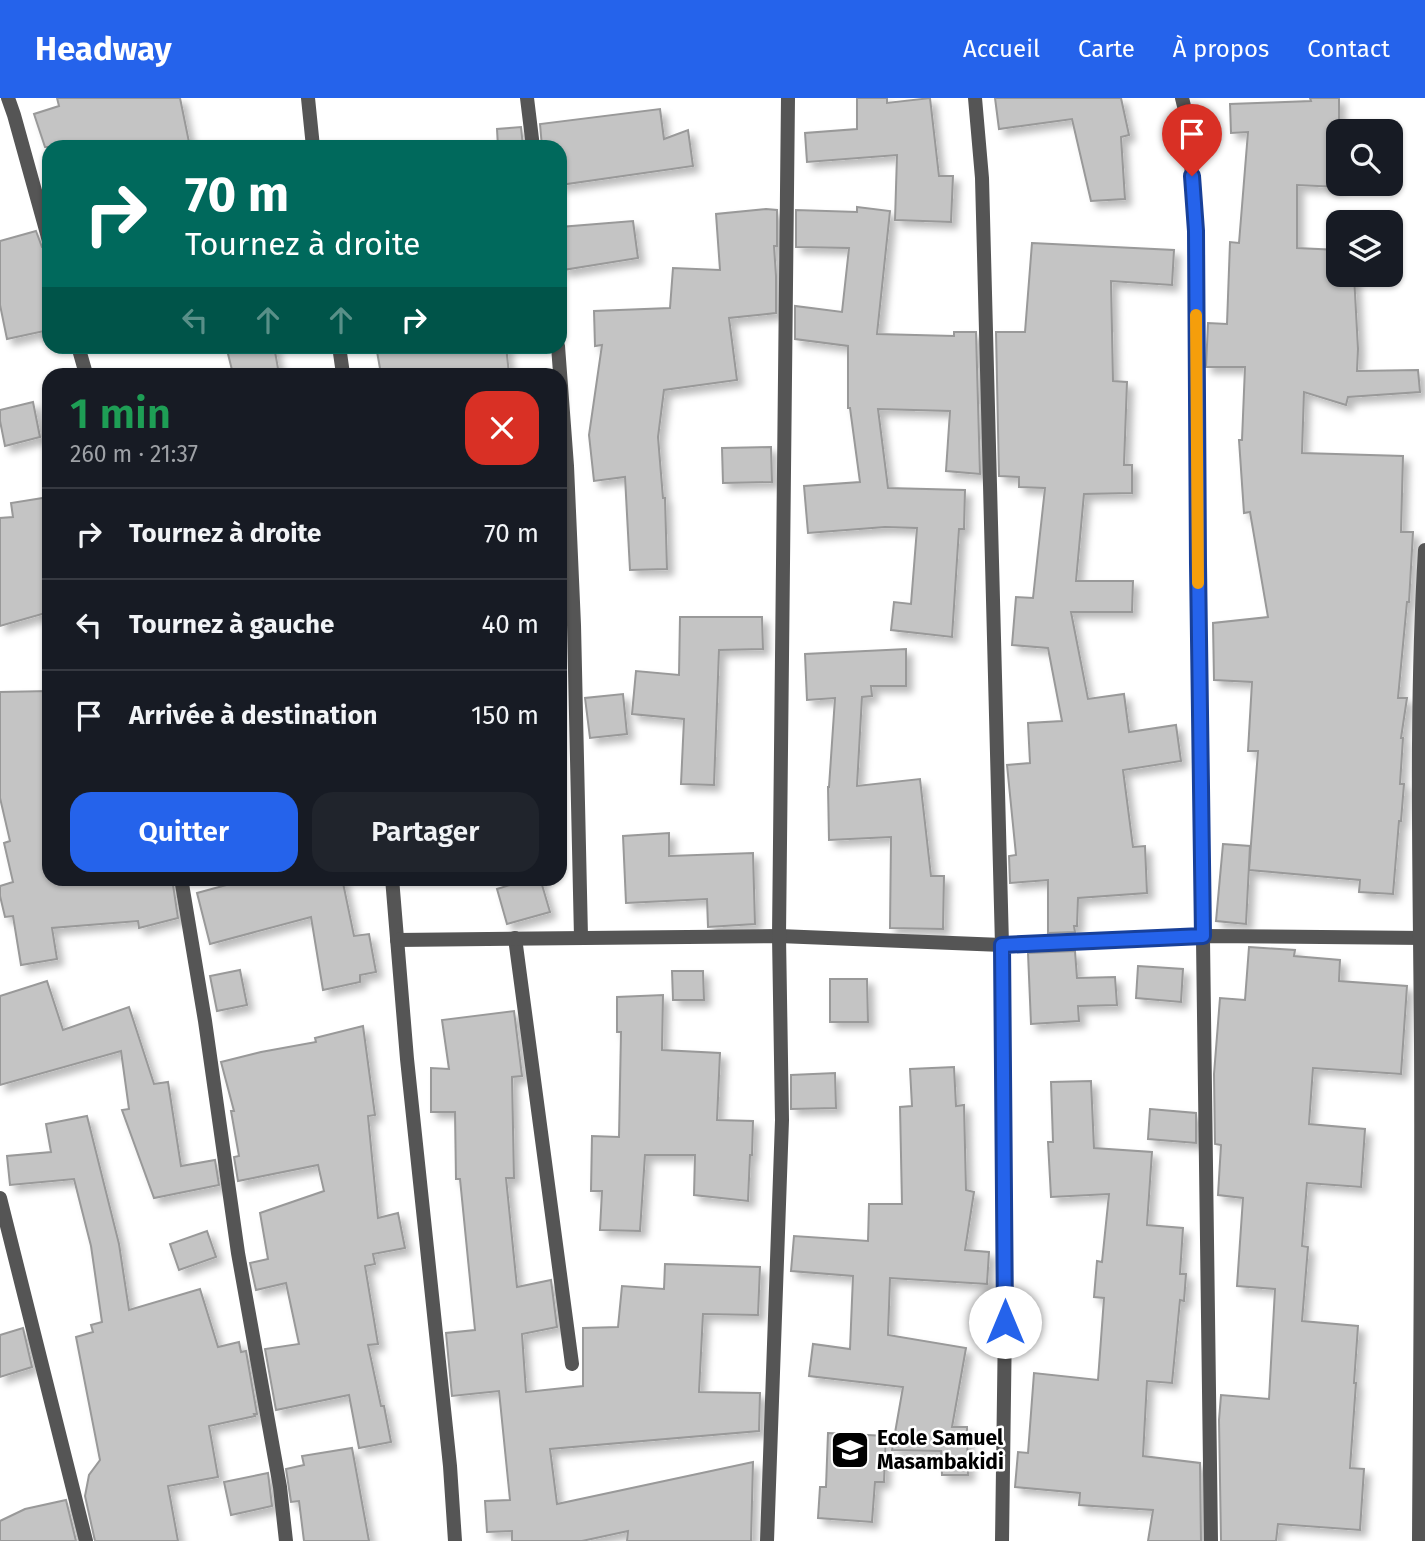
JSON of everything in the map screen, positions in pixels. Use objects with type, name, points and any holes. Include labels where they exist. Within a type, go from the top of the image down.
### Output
[{"type":"street","points":[[8,98],[42,216]]},
{"type":"street","points":[[308,98],[312,140]]},
{"type":"street","points":[[527,98],[532,140]]},
{"type":"street","points":[[767,1541],[782,1120],[779,936],[788,98]]},
{"type":"street","points":[[975,98],[982,178],[1002,945],[1005,1308],[1002,1541]]},
{"type":"street","points":[[1182,98],[1188,122],[1196,231],[1211,1541]]},
{"type":"street","points":[[567,466],[581,937]]},
{"type":"street","points":[[1419,1541],[1422,938],[1419,751],[1425,550]]},
{"type":"street","points":[[182,886],[205,1021],[238,1253],[280,1487],[286,1541]]},
{"type":"street","points":[[393,886],[407,1059],[450,1466],[455,1541]]},
{"type":"street","points":[[397,940],[779,936],[1002,945],[1203,936],[1422,938]]},
{"type":"street","points":[[515,938],[572,1364]]},
{"type":"street","points":[[0,1198],[86,1541]]},
{"type":"building","points":[[57,98],[180,98],[189,140],[43,140],[34,114],[59,106]]},
{"type":"building","points":[[857,98],[887,98],[887,103],[930,98],[939,176],[953,176],[951,222],[895,220],[897,155],[807,162],[805,133],[857,129]]},
{"type":"building","points":[[995,98],[1121,98],[1129,135],[1121,137],[1125,199],[1091,201],[1072,119],[999,129]]},
{"type":"building","points":[[1310,98],[1339,98],[1339,119],[1326,119],[1326,186],[1297,185],[1297,248],[1326,249],[1326,287],[1355,287],[1357,371],[1418,370],[1420,392],[1348,397],[1346,405],[1304,392],[1302,453],[1403,456],[1401,532],[1413,532],[1409,602],[1398,698],[1407,698],[1401,738],[1400,784],[1404,784],[1393,894],[1359,892],[1360,880],[1249,870],[1258,751],[1248,751],[1252,682],[1214,680],[1213,623],[1268,617],[1250,512],[1244,513],[1239,440],[1242,440],[1245,367],[1206,367],[1208,323],[1227,324],[1230,242],[1239,243],[1248,132],[1231,133],[1230,104],[1311,101]]},
{"type":"building","points":[[660,109],[664,139],[688,130],[693,166],[567,184],[567,140],[541,140],[540,124]]},
{"type":"building","points":[[521,127],[522,140],[498,140],[497,129]]},
{"type":"building","points":[[857,207],[890,211],[877,334],[954,336],[954,332],[976,332],[980,474],[946,471],[950,411],[878,409],[888,488],[965,490],[964,529],[959,529],[952,637],[891,630],[894,602],[911,604],[917,528],[885,527],[808,533],[804,486],[860,482],[848,408],[848,346],[795,339],[795,306],[842,312],[849,248],[796,247],[796,210],[857,212]]},
{"type":"building","points":[[777,210],[777,246],[774,246],[776,313],[729,318],[737,380],[664,390],[658,437],[665,498],[667,569],[630,570],[625,477],[594,481],[589,435],[602,345],[595,346],[594,311],[670,308],[673,268],[720,270],[716,214]]},
{"type":"building","points":[[633,221],[638,258],[567,269],[567,226]]},
{"type":"building","points":[[36,231],[42,247],[42,332],[7,339],[0,305],[0,241]]},
{"type":"building","points":[[1032,243],[1174,250],[1172,285],[1111,281],[1113,381],[1127,382],[1124,465],[1132,465],[1132,493],[1084,494],[1076,581],[1133,581],[1132,612],[1071,612],[1088,699],[1124,694],[1129,732],[1176,725],[1181,761],[1123,770],[1133,847],[1145,846],[1147,893],[1078,898],[1075,932],[1048,933],[1048,880],[1010,883],[1009,856],[1016,855],[1007,765],[1030,763],[1028,723],[1062,721],[1048,648],[1012,645],[1016,597],[1033,598],[1045,488],[1019,487],[1019,477],[999,476],[996,332],[1025,332]]},
{"type":"building","points":[[228,354],[275,354],[278,368],[232,368]]},
{"type":"building","points":[[377,354],[507,354],[508,368],[380,368]]},
{"type":"building","points":[[33,402],[40,437],[5,446],[0,410]]},
{"type":"building","points":[[771,447],[772,482],[723,483],[722,448]]},
{"type":"building","points":[[42,498],[42,614],[0,626],[0,518],[13,517],[11,503]]},
{"type":"building","points":[[680,617],[762,617],[763,649],[719,650],[714,785],[681,784],[684,719],[632,714],[636,671],[679,675]]},
{"type":"building","points":[[906,649],[906,686],[871,686],[872,696],[862,697],[857,786],[920,779],[931,876],[944,876],[943,929],[890,928],[891,837],[829,840],[828,787],[835,698],[807,700],[805,654]]},
{"type":"building","points":[[42,691],[42,886],[173,886],[178,918],[139,928],[138,921],[52,928],[57,959],[21,965],[13,916],[5,917],[0,896],[0,886],[13,882],[4,843],[10,841],[0,798],[0,692]]},
{"type":"building","points":[[623,694],[627,734],[590,738],[585,698]]},
{"type":"building","points":[[669,833],[669,856],[753,853],[755,924],[708,927],[707,899],[626,903],[623,836]]},
{"type":"building","points":[[1223,844],[1250,846],[1246,924],[1216,921]]},
{"type":"building","points":[[223,886],[344,886],[354,936],[369,934],[376,972],[360,975],[360,982],[323,990],[311,917],[210,944],[197,893]]},
{"type":"building","points":[[507,886],[542,886],[550,912],[507,924],[497,889]]},
{"type":"building","points":[[1249,947],[1295,950],[1294,956],[1340,960],[1339,981],[1407,986],[1401,1074],[1313,1068],[1309,1124],[1365,1129],[1361,1187],[1307,1183],[1302,1246],[1308,1247],[1302,1321],[1358,1326],[1350,1468],[1364,1469],[1360,1530],[1278,1524],[1276,1541],[1221,1541],[1221,1395],[1269,1399],[1275,1289],[1237,1286],[1243,1198],[1218,1195],[1221,1145],[1215,1144],[1214,1074],[1220,998],[1245,1000]]},
{"type":"building","points":[[1075,951],[1077,978],[1115,977],[1117,1005],[1078,1006],[1079,1021],[1031,1024],[1028,953]]},
{"type":"building","points":[[1138,966],[1183,969],[1181,1002],[1136,998]]},
{"type":"building","points":[[240,970],[247,1005],[217,1011],[210,976]]},
{"type":"building","points":[[672,971],[703,971],[704,1000],[673,1000]]},
{"type":"building","points":[[830,979],[867,979],[868,1022],[830,1022]]},
{"type":"building","points":[[47,981],[63,1030],[129,1007],[154,1084],[168,1082],[181,1166],[215,1160],[219,1185],[154,1198],[122,1110],[129,1109],[121,1051],[0,1085],[0,996]]},
{"type":"building","points":[[663,995],[662,1050],[720,1053],[717,1120],[753,1121],[748,1201],[694,1195],[695,1155],[645,1155],[640,1231],[600,1230],[602,1191],[591,1191],[592,1136],[619,1137],[621,1032],[617,1032],[617,997]]},
{"type":"building","points":[[514,1011],[522,1076],[512,1077],[514,1178],[506,1178],[517,1287],[551,1280],[557,1327],[522,1334],[526,1392],[583,1386],[583,1328],[618,1327],[622,1286],[664,1289],[665,1264],[760,1267],[758,1315],[703,1314],[699,1392],[760,1393],[759,1431],[550,1449],[557,1504],[753,1462],[751,1541],[627,1541],[628,1531],[582,1541],[512,1541],[512,1531],[487,1532],[485,1501],[510,1500],[499,1391],[452,1396],[446,1333],[475,1330],[460,1179],[456,1179],[455,1112],[431,1112],[431,1068],[449,1069],[442,1020]]},
{"type":"building","points":[[363,1026],[375,1115],[368,1116],[378,1218],[398,1213],[405,1248],[373,1254],[375,1264],[365,1266],[378,1344],[368,1345],[391,1442],[359,1448],[349,1395],[276,1410],[265,1349],[299,1344],[286,1283],[256,1290],[250,1263],[268,1259],[260,1213],[324,1191],[318,1165],[238,1181],[234,1157],[239,1156],[231,1111],[234,1111],[221,1062],[316,1042],[315,1038]]},
{"type":"building","points":[[954,1067],[956,1106],[964,1105],[966,1190],[974,1192],[965,1250],[989,1252],[987,1284],[890,1278],[888,1335],[966,1348],[952,1427],[967,1427],[968,1475],[942,1475],[941,1451],[892,1450],[903,1387],[809,1376],[813,1344],[850,1349],[853,1276],[791,1271],[794,1236],[868,1241],[869,1204],[902,1204],[900,1107],[912,1106],[910,1069]]},
{"type":"building","points":[[835,1073],[836,1108],[791,1109],[791,1075]]},
{"type":"building","points":[[1091,1081],[1094,1148],[1152,1152],[1147,1225],[1183,1228],[1180,1274],[1186,1274],[1184,1301],[1180,1300],[1172,1383],[1147,1381],[1143,1456],[1200,1463],[1201,1541],[1148,1541],[1153,1510],[1079,1505],[1080,1493],[1015,1487],[1018,1452],[1028,1453],[1034,1373],[1098,1380],[1104,1298],[1094,1297],[1097,1261],[1102,1262],[1109,1194],[1051,1197],[1048,1142],[1053,1142],[1051,1082]]},
{"type":"building","points":[[1150,1109],[1196,1113],[1196,1143],[1148,1139]]},
{"type":"building","points":[[87,1116],[119,1244],[129,1310],[200,1289],[218,1347],[239,1342],[241,1352],[246,1351],[257,1414],[209,1426],[218,1477],[168,1486],[178,1541],[95,1541],[85,1496],[89,1475],[100,1460],[76,1337],[93,1332],[91,1325],[102,1322],[91,1246],[74,1179],[10,1185],[7,1156],[51,1152],[46,1124]]},
{"type":"building","points":[[207,1231],[216,1257],[179,1270],[170,1244]]},
{"type":"building","points":[[23,1328],[32,1367],[0,1377],[0,1335]]},
{"type":"building","points":[[828,1433],[886,1436],[884,1482],[875,1482],[872,1522],[818,1518],[820,1487],[826,1487]]},
{"type":"building","points":[[352,1448],[369,1541],[304,1541],[299,1501],[291,1502],[286,1469],[304,1465],[302,1456]]},
{"type":"building","points":[[268,1473],[272,1506],[231,1515],[224,1482]]},
{"type":"building","points":[[66,1500],[76,1541],[0,1541],[0,1521],[25,1509]]},
{"type":"slow traffic","points":[[1196,315],[1198,583]]},
{"type":"place","name":"Ecole Samuel Masambakidi","points":[[850,1450]]},
{"type":"route","points":[[1005,1322],[1002,945],[1203,936],[1196,231],[1192,176]]}]
